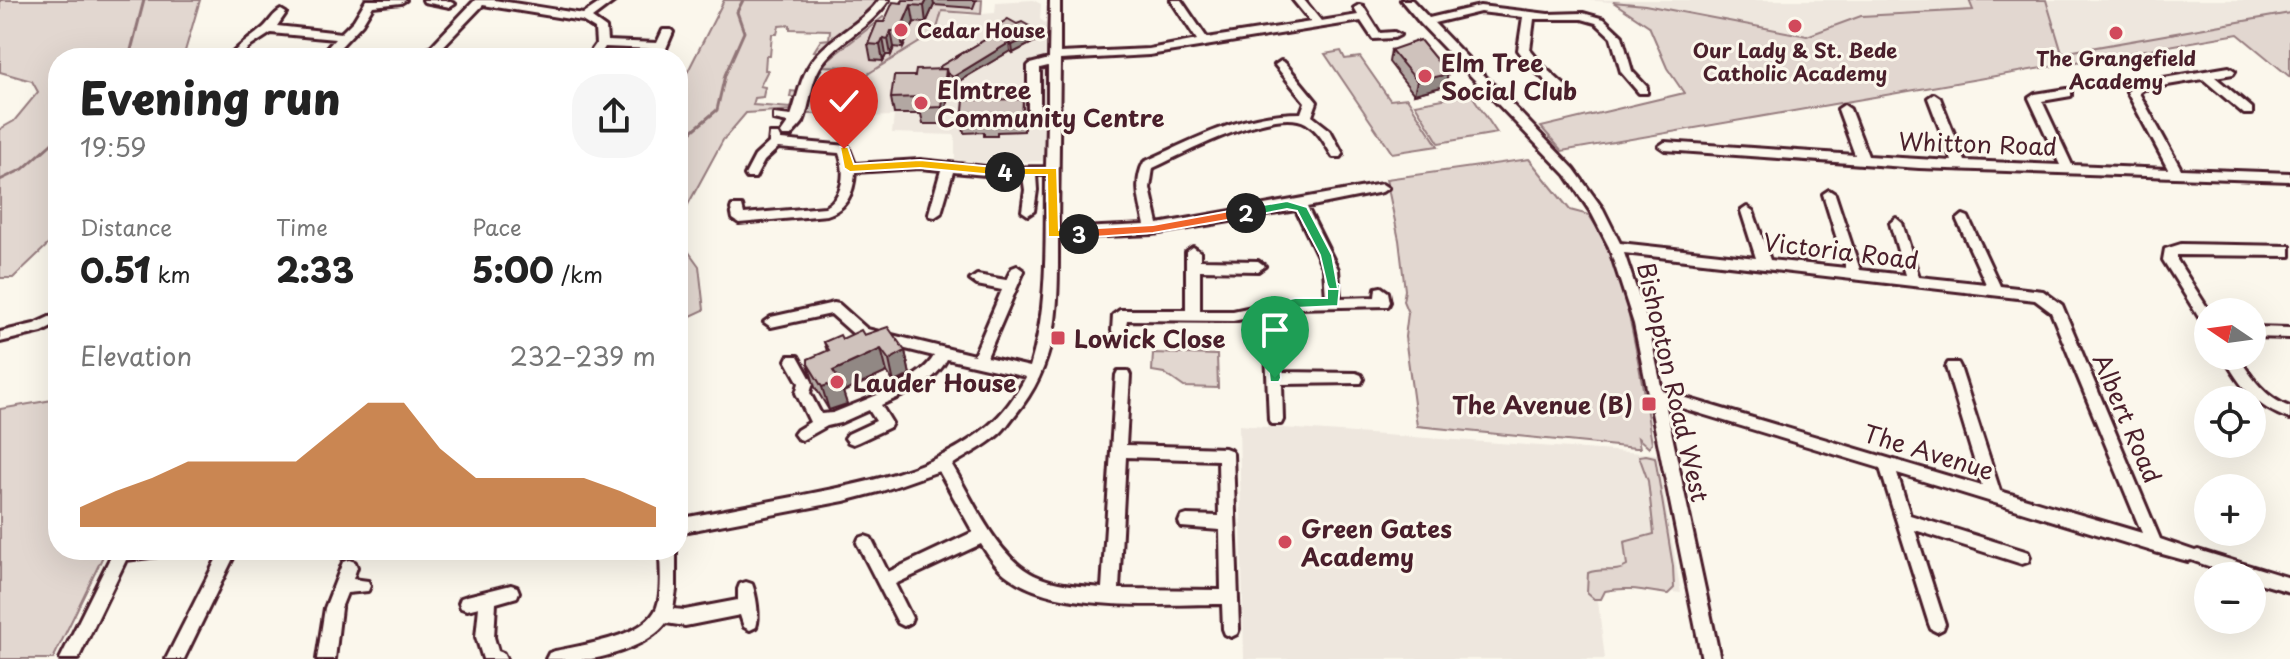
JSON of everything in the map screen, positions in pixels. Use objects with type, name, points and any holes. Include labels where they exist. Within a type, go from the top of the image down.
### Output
[{"type":"street","points":[[334,48],[371,2],[401,0]]},
{"type":"street","points":[[433,0],[450,4]]},
{"type":"street","points":[[435,48],[481,0],[585,18],[600,28],[602,44],[599,48]]},
{"type":"street","points":[[585,18],[611,0]]},
{"type":"street","points":[[751,175],[759,159],[797,121],[809,76],[820,58],[872,19],[884,0]]},
{"type":"street","points":[[688,524],[882,485],[943,463],[994,430],[1024,394],[1035,374],[1046,338],[1052,234],[1055,0]]},
{"type":"street","points":[[1176,0],[1204,42]]},
{"type":"street","points":[[1298,0],[1319,25]]},
{"type":"street","name":"Bishopton Road West","points":[[1406,0],[1570,172],[1598,212],[1616,247],[1641,324],[1711,659]]},
{"type":"street","points":[[1425,22],[1480,9],[1529,15],[1570,15],[1600,21],[1616,36],[1621,72],[1643,90]]},
{"type":"street","points":[[242,48],[269,29],[281,13]]},
{"type":"street","points":[[1054,59],[1149,52],[1319,25],[1362,13],[1377,37],[1394,35]]},
{"type":"street","points":[[1529,15],[1524,50],[1544,77],[1569,96]]},
{"type":"street","points":[[269,29],[345,37]]},
{"type":"street","points":[[660,48],[667,32]]},
{"type":"street","points":[[602,44],[630,48]]},
{"type":"street","points":[[1274,80],[1285,71],[1311,102],[1306,117]]},
{"type":"street","points":[[2176,172],[2133,92],[2140,86],[2229,71]]},
{"type":"street","points":[[2206,75],[2248,111]]},
{"type":"street","points":[[2067,93],[2035,98],[2068,169]]},
{"type":"street","points":[[1934,98],[1960,165]]},
{"type":"street","points":[[1844,109],[1863,160]]},
{"type":"street","points":[[778,117],[797,121]]},
{"type":"street","points":[[1153,229],[1144,188],[1143,174],[1148,165],[1231,127],[1279,117],[1306,117],[1319,125],[1337,154]]},
{"type":"street","points":[[737,220],[835,209],[843,201],[850,168],[844,149],[779,138]]},
{"type":"street","points":[[1315,141],[1330,140]]},
{"type":"street","name":"Whitton Road","points":[[1665,146],[1960,165],[2290,177]]},
{"type":"street","points":[[850,168],[920,164],[1053,171]]},
{"type":"street","points":[[941,204],[948,167]]},
{"type":"street","points":[[1028,211],[1031,190],[1029,172]]},
{"type":"street","points":[[1052,234],[1153,229],[1298,206],[1382,188]]},
{"type":"street","points":[[1829,194],[1855,274]]},
{"type":"street","points":[[1298,206],[1331,269],[1333,303]]},
{"type":"street","points":[[1747,211],[1765,264]]},
{"type":"street","points":[[1963,220],[1996,291]]},
{"type":"street","points":[[1896,223],[1914,281]]},
{"type":"street","name":"Victoria Road","points":[[1616,247],[2038,295],[2057,309]]},
{"type":"street","points":[[2194,298],[2170,260],[2170,252],[2181,249],[2290,251]]},
{"type":"street","points":[[1193,316],[1193,258],[1258,266]]},
{"type":"street","points":[[978,362],[1017,271]]},
{"type":"street","points":[[977,280],[1010,286]]},
{"type":"street","points":[[1119,331],[1120,309],[1193,316],[1233,316],[1295,303],[1383,302],[1381,292]]},
{"type":"street","points":[[771,322],[834,308],[862,333],[1035,374]]},
{"type":"street","points":[[1267,309],[1272,327],[1276,420]]},
{"type":"street","name":"Albert Road","points":[[2057,309],[2155,545]]},
{"type":"street","points":[[0,337],[48,323]]},
{"type":"street","points":[[2266,332],[2290,333]]},
{"type":"street","points":[[802,434],[824,421],[872,403],[928,376],[943,354]]},
{"type":"street","points":[[793,360],[806,383],[803,393],[816,418],[824,421]]},
{"type":"street","points":[[1953,367],[1993,495]]},
{"type":"street","points":[[2239,370],[2252,390],[2266,403],[2290,413]]},
{"type":"street","points":[[1110,594],[1123,375]]},
{"type":"street","points":[[1275,378],[1356,379]]},
{"type":"street","name":"The Avenue","points":[[1657,395],[2290,585]]},
{"type":"street","points":[[853,438],[885,423],[872,403]]},
{"type":"street","points":[[1118,451],[1225,454],[1231,629]]},
{"type":"street","points":[[943,463],[1000,557],[1029,581],[1064,591],[1229,597]]},
{"type":"street","points":[[1886,463],[1937,624]]},
{"type":"street","points":[[1905,520],[2022,557]]},
{"type":"street","points":[[1187,522],[1227,523]]},
{"type":"street","points":[[885,581],[985,534]]},
{"type":"street","points":[[865,543],[904,618]]},
{"type":"street","points":[[69,659],[118,560]]},
{"type":"street","points":[[175,659],[224,560]]},
{"type":"street","points":[[555,659],[643,633],[662,615],[668,591],[668,560]]},
{"type":"street","points":[[326,659],[333,608],[349,567]]},
{"type":"street","points":[[342,586],[362,586]]},
{"type":"street","points":[[467,603],[511,592]]},
{"type":"street","points":[[488,598],[485,637],[491,657],[497,659]]},
{"type":"street","points":[[662,615],[685,618],[747,605]]},
{"type":"shaded area","points":[[0,0],[200,0],[186,48],[48,48],[48,245],[13,278],[0,278],[0,129],[14,121],[38,92],[32,81],[0,72]]},
{"type":"shaded area","points":[[724,0],[877,0],[859,24],[819,52],[814,51],[821,40],[829,39],[830,30],[779,26],[777,34],[772,34],[770,56],[766,56],[765,70],[768,70],[760,86],[765,87],[763,97],[755,98],[753,105],[791,108],[794,97],[790,97],[791,91],[799,92],[793,110],[746,113],[723,140],[688,205],[688,71]]},
{"type":"shaded area","points":[[976,0],[982,0],[981,14],[942,11],[936,32],[866,75],[859,113],[806,114],[810,96],[819,96],[818,105],[832,104],[832,110],[859,104],[860,97],[852,97],[854,80],[862,80],[863,72],[851,72],[851,67],[820,66],[883,17],[896,18],[886,55],[891,55],[894,47],[903,48],[914,22],[926,23],[930,3],[972,8]]},
{"type":"shaded area","points":[[1033,0],[1041,4],[1040,19],[1049,26],[1045,161],[978,163],[955,160],[955,135],[892,133],[894,116],[859,117],[866,75],[936,32],[942,10],[966,15],[995,13],[996,2]]},
{"type":"shaded area","name":"Our Lady & St. Bede Catholic Academy","points":[[1587,0],[1969,0],[1974,10],[1861,16],[1807,36],[1645,5]]},
{"type":"shaded area","points":[[1969,0],[2046,0],[2062,53],[2290,13],[2290,77],[2238,34],[1562,151],[1541,127],[1684,93],[1667,68],[1649,26],[1613,2],[1645,5],[1807,36],[1861,16],[1973,10]]},
{"type":"shaded area","name":"The Grangefield Academy","points":[[2047,0],[2290,0],[2290,13],[2062,53]]},
{"type":"shaded area","points":[[1341,51],[1345,59],[1360,57],[1390,100],[1407,98],[1438,146],[1392,153],[1325,54]]},
{"type":"shaded area","points":[[1471,94],[1497,133],[1439,143],[1415,104]]},
{"type":"shaded area","points":[[1529,159],[1570,210],[1589,215],[1603,238],[1631,325],[1652,443],[1649,448],[1638,438],[1640,448],[1417,426],[1405,337],[1408,313],[1403,301],[1405,290],[1399,240],[1386,179]]},
{"type":"shaded area","points":[[688,251],[699,266],[704,310],[688,317]]},
{"type":"shaded area","points":[[1153,353],[1217,355],[1218,388],[1184,387],[1164,373],[1152,371]]},
{"type":"shaded area","points":[[48,401],[48,560],[101,560],[53,659],[0,659],[0,409]]},
{"type":"shaded area","points":[[1239,425],[1657,454],[1681,593],[1596,584],[1605,659],[1244,659]]},
{"type":"shaded area","points":[[1639,456],[1655,457],[1674,588],[1668,594],[1621,589],[1605,591],[1601,599],[1594,599],[1587,593],[1588,573],[1627,566],[1624,542],[1654,534],[1648,481]]},
{"type":"building","points":[[903,0],[927,0],[924,6],[911,5],[900,31],[891,31],[888,39],[883,38],[880,45],[868,44],[877,22],[884,22],[893,2],[902,3]]},
{"type":"building","points":[[1008,19],[1017,24],[1022,22],[1040,32],[1012,45],[1009,43],[953,77],[946,69],[939,67],[1003,29],[997,26]]},
{"type":"building","points":[[1420,40],[1448,74],[1417,81],[1391,50]]},
{"type":"building","points":[[946,69],[942,107],[920,108],[921,97],[891,98],[894,76],[915,76],[916,70]]},
{"type":"building","points":[[1023,99],[1022,118],[996,119],[996,123],[983,123],[983,119],[962,120],[964,100]]},
{"type":"building","points":[[888,327],[905,351],[889,360],[881,349],[833,371],[840,381],[822,387],[808,359],[829,350],[824,342],[840,335],[842,339],[861,330],[864,335]]},
{"type":"waterway","points":[[132,48],[144,0]]},
{"type":"waterway","points":[[688,135],[717,110],[725,75],[744,32],[737,12],[743,0]]},
{"type":"waterway","points":[[0,180],[23,169],[48,147]]},
{"type":"place","name":"Our Lady & St. Bede Catholic Academy","points":[[1795,26]]},
{"type":"place","name":"Cedar House","points":[[901,30]]},
{"type":"place","name":"The Grangefield Academy","points":[[2116,33]]},
{"type":"place","name":"Elm Tree Social Club","points":[[1425,76]]},
{"type":"place","name":"Elmtree Community Centre","points":[[921,103]]},
{"type":"place","name":"Lowick Close","points":[[1058,338]]},
{"type":"place","name":"Lauder House","points":[[837,382]]},
{"type":"place","name":"The Avenue (B)","points":[[1649,404]]},
{"type":"place","name":"Green Gates Academy","points":[[1285,542]]},
{"type":"route","points":[[844,149],[850,168],[920,164],[996,172],[1053,171],[1052,234],[1114,233],[1187,224],[1287,205],[1301,207],[1331,269],[1333,303],[1295,303],[1267,309],[1272,327],[1275,378]]}]
